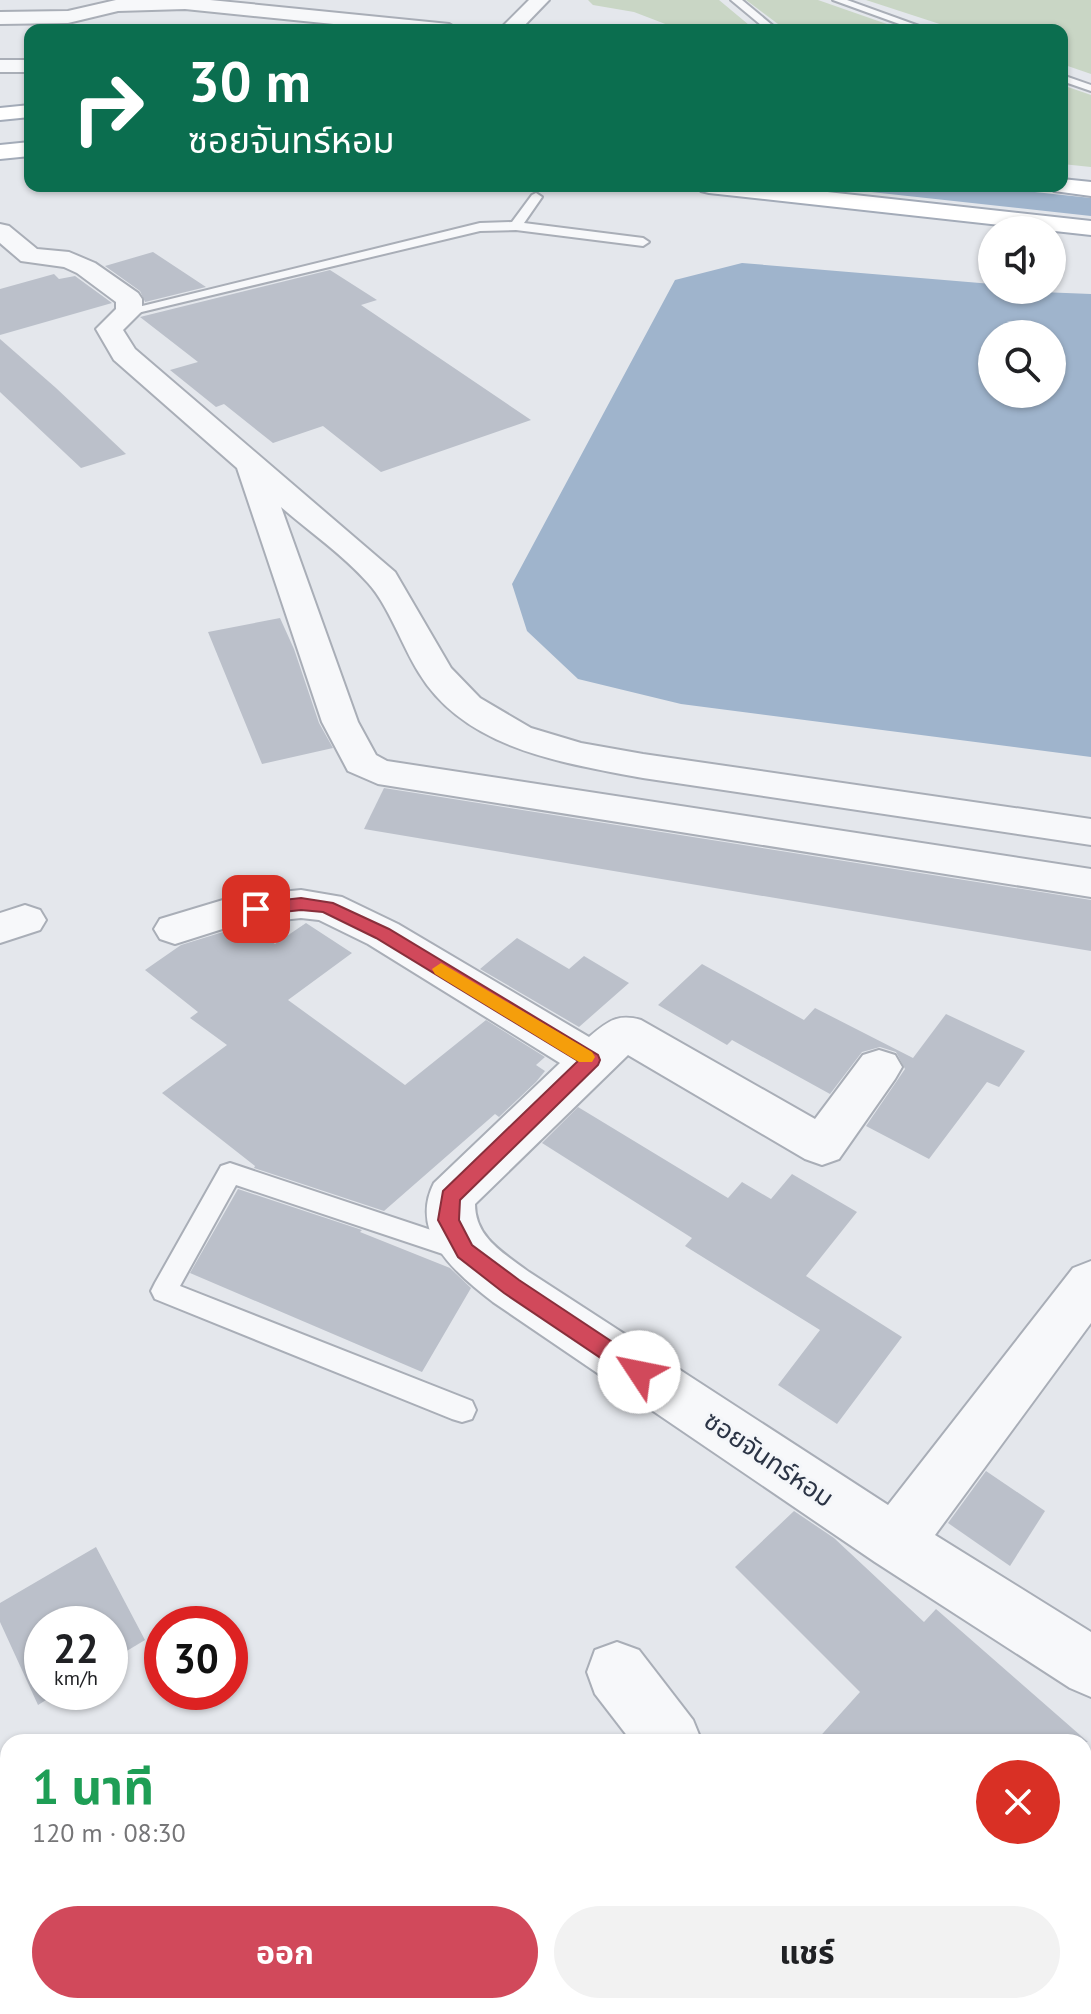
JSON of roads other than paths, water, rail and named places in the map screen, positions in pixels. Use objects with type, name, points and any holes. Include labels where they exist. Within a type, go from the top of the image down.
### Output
[{"type":"main road","points":[[0,114],[24,112]]},
{"type":"main road","points":[[0,152],[24,150]]},
{"type":"main road","points":[[1068,187],[1091,189]]},
{"type":"main road","points":[[764,192],[1091,228]]},
{"type":"street","points":[[515,24],[540,0]]},
{"type":"street","points":[[0,18],[68,17],[100,4],[185,3],[288,5],[410,24]]},
{"type":"street","points":[[0,66],[24,66]]},
{"type":"street","points":[[0,231],[30,256],[69,260],[86,268],[129,299],[129,311],[109,329],[124,354],[383,579],[436,673],[467,706],[518,736],[576,754],[643,766],[1091,832]]},
{"type":"street","points":[[252,465],[340,722],[352,750],[369,768],[378,772],[1091,883]]},
{"type":"street","points":[[175,929],[233,911],[301,904],[327,907],[383,934],[591,1060]]},
{"type":"street","name":"ซอยจันทร์หอม","points":[[879,1067],[822,1146],[625,1032],[591,1060],[451,1197],[448,1220],[465,1251],[511,1287],[895,1542],[1091,1667]]},
{"type":"street","points":[[895,1542],[1091,1283]]},
{"type":"street","points":[[617,1672],[665,1734]]},
{"type":"lane","points":[[736,0],[766,24]]},
{"type":"lane","points":[[838,0],[908,24]]},
{"type":"lane","points":[[1068,80],[1091,88]]},
{"type":"lane","points":[[516,226],[536,197]]},
{"type":"lane","points":[[129,311],[480,227],[516,226],[643,242]]},
{"type":"lane","points":[[462,1410],[164,1291],[230,1173],[465,1251]]},
{"type":"water","points":[[871,192],[1035,192],[1091,198],[1091,216]]},
{"type":"water","points":[[742,263],[978,283],[978,304],[1066,304],[1066,293],[1091,294],[1091,757],[681,704],[578,679],[527,631],[512,584],[675,280]]}]
